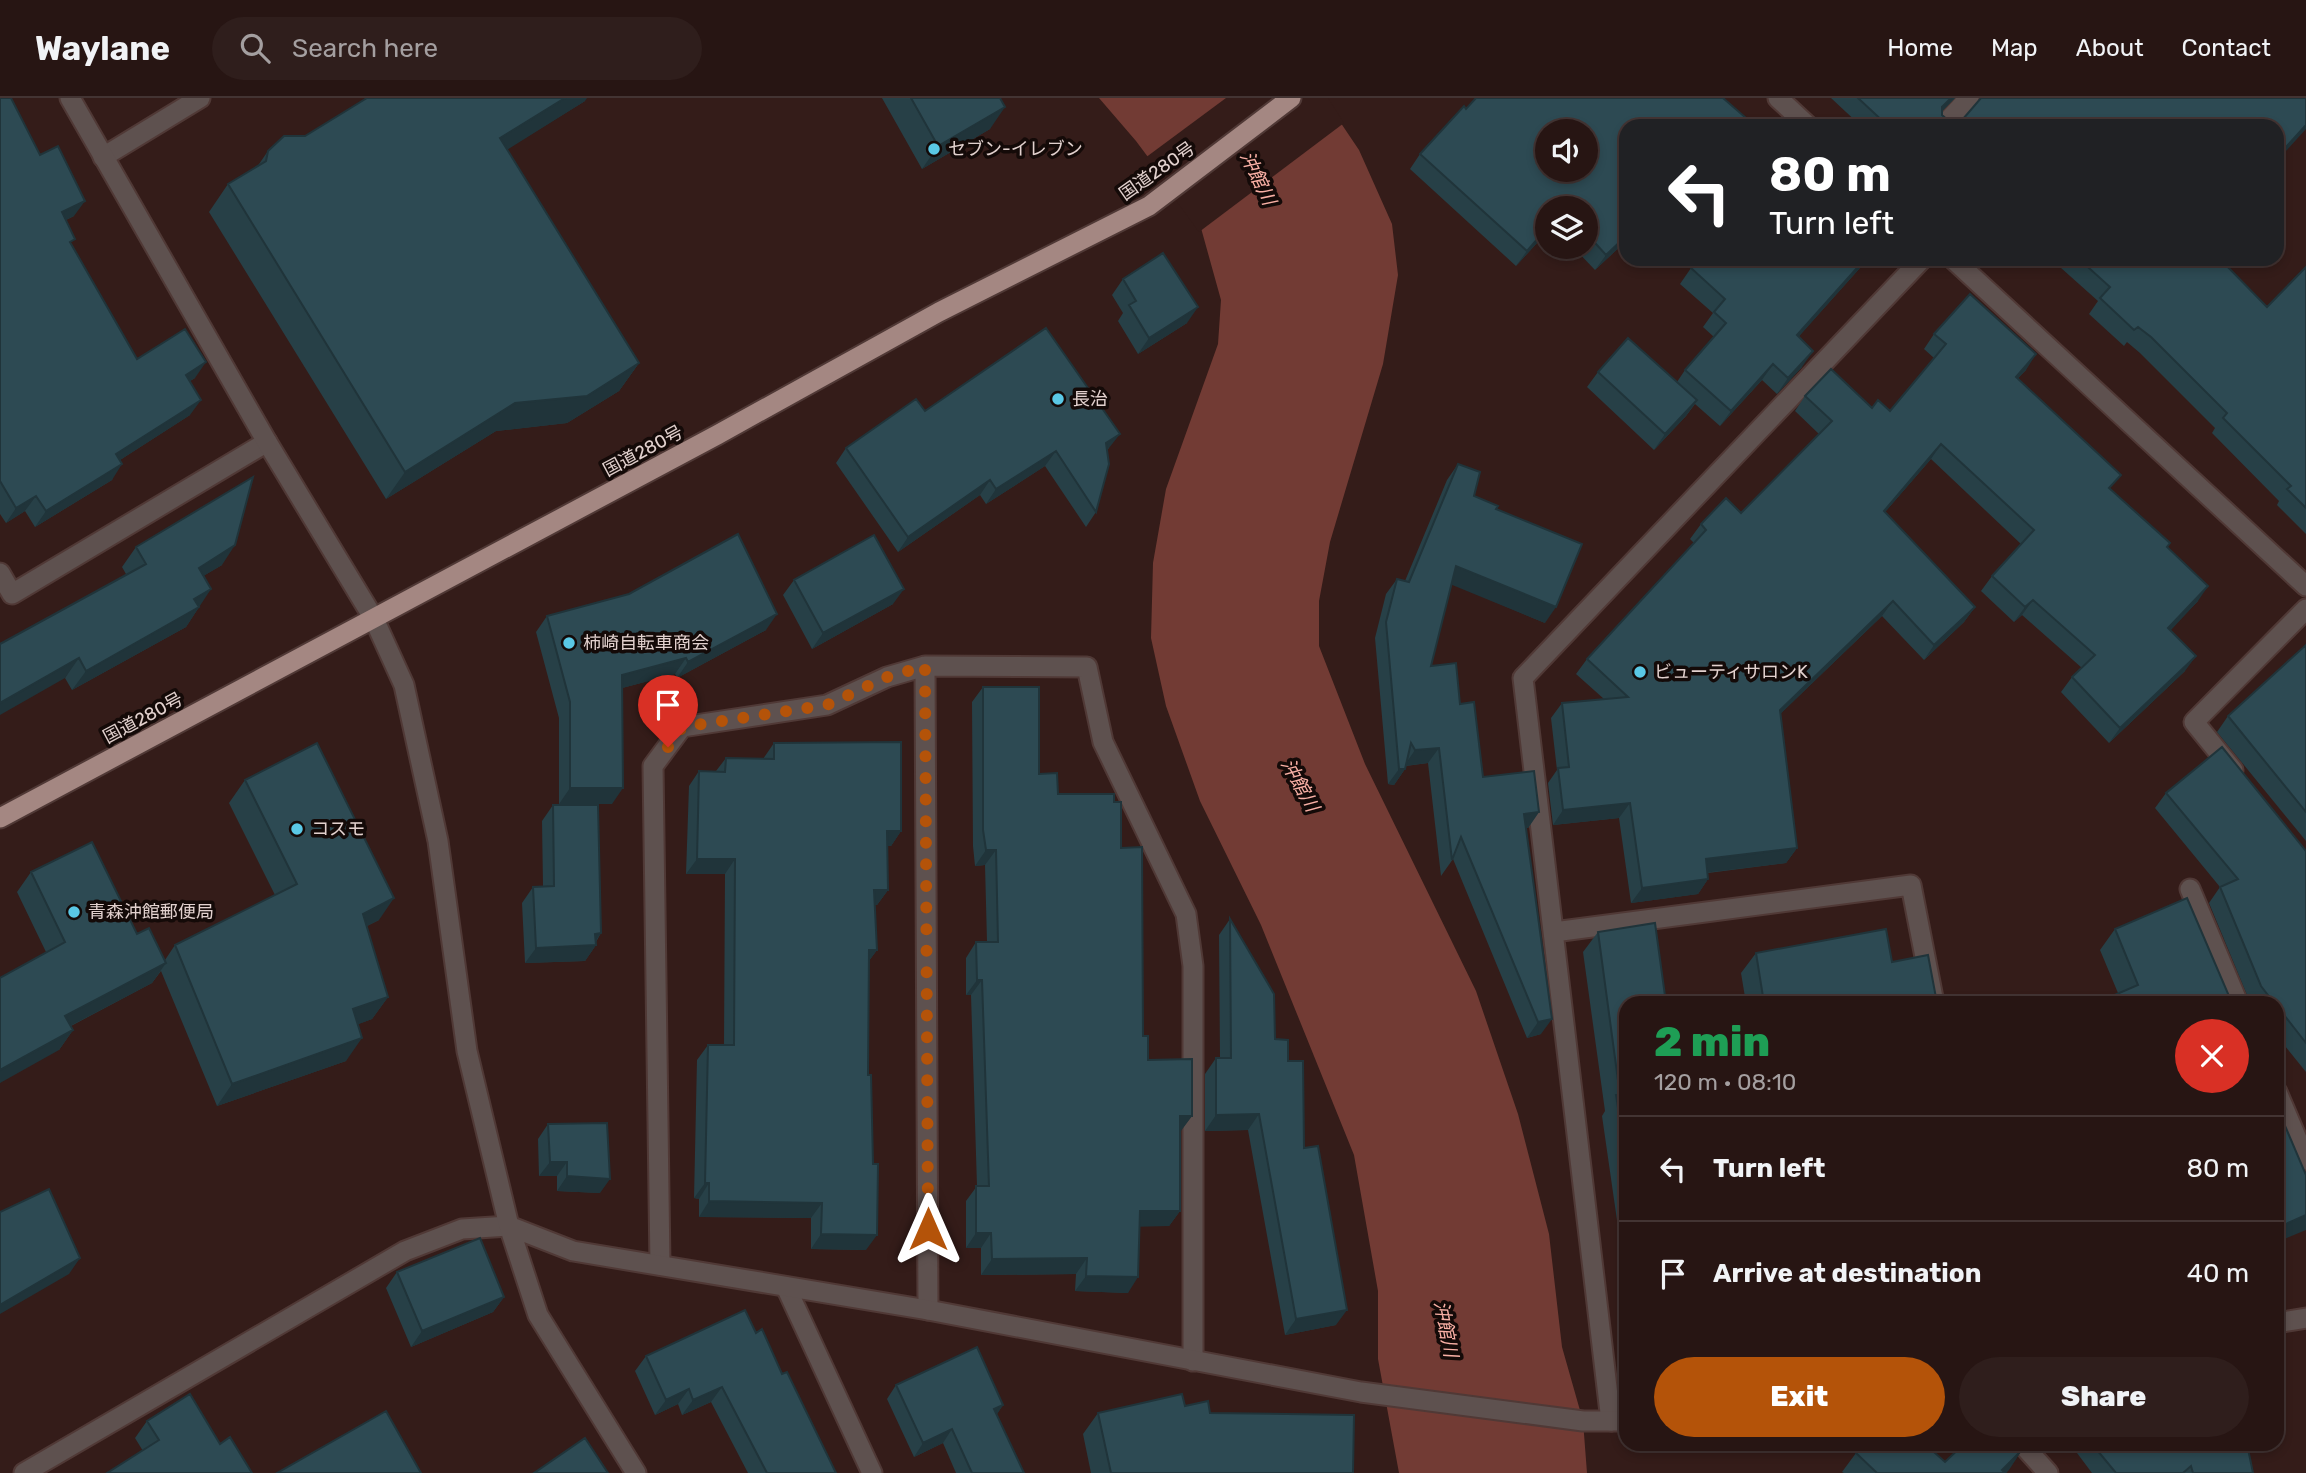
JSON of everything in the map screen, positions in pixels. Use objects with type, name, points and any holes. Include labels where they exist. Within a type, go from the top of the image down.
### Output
[{"type":"highway","name":"国道280号","points":[[0,818],[374,619],[939,312],[1149,206],[1292,98]]},
{"type":"street","points":[[70,98],[267,442],[374,619],[404,685],[438,841],[467,1051],[509,1226],[538,1315],[636,1473]]},
{"type":"street","points":[[103,158],[200,98]]},
{"type":"street","points":[[1778,98],[1800,119]]},
{"type":"street","points":[[1950,119],[1969,98]]},
{"type":"street","points":[[24,1473],[405,1251],[462,1229],[509,1226],[573,1251],[928,1310],[1374,1394],[1583,1421],[1619,1421],[1523,678],[1915,266]]},
{"type":"street","points":[[1961,266],[2306,586]]},
{"type":"street","points":[[0,573],[12,594],[267,442]]},
{"type":"street","points":[[2245,786],[2194,723],[2306,609]]},
{"type":"street","points":[[660,1265],[653,766],[682,727],[827,705],[887,677],[925,666],[1087,667],[1103,742],[1186,914],[1193,966],[1193,1361]]},
{"type":"street","points":[[925,666],[928,1310]]},
{"type":"street","points":[[1554,932],[1911,885],[1933,996]]},
{"type":"street","points":[[2190,890],[2235,996]]},
{"type":"street","points":[[2284,1108],[2306,1160]]},
{"type":"street","points":[[786,1287],[872,1473]]},
{"type":"street","points":[[2284,1322],[2306,1318]]},
{"type":"street","points":[[2028,1451],[2048,1473]]},
{"type":"water","name":"沖館川","points":[[1099,98],[1324,98],[1359,150],[1392,224],[1398,275],[1383,364],[1330,542],[1319,601],[1319,646],[1365,764],[1476,991],[1518,1114],[1549,1234],[1562,1347],[1583,1421],[1587,1473],[1399,1473],[1378,1359],[1378,1291],[1354,1155],[1261,925],[1200,801],[1166,706],[1151,638],[1153,563],[1166,489],[1218,344],[1221,300],[1201,228],[1136,141]]},
{"type":"pier","points":[[1226,98],[1328,98],[1344,123],[1199,232],[1145,158]]},
{"type":"building","points":[[0,98],[11,98],[40,155],[58,146],[85,201],[62,212],[75,239],[70,242],[137,359],[185,329],[206,362],[186,375],[201,400],[116,454],[122,464],[46,511],[36,496],[16,508],[0,481]]},
{"type":"building","points":[[367,98],[565,98],[500,138],[639,363],[587,396],[515,403],[405,472],[228,184],[266,161],[268,151],[284,136],[305,136]]},
{"type":"building","points":[[911,98],[1000,98],[1005,107],[938,146]]},
{"type":"building","points":[[1476,98],[1723,98],[1746,118],[1619,119],[1619,243],[1606,255],[1598,246],[1598,196],[1535,196],[1535,242],[1527,251],[1420,154],[1464,106],[1466,109]]},
{"type":"building","points":[[1858,98],[1951,98],[1942,107],[1942,115],[1947,119],[1880,119]]},
{"type":"building","points":[[1981,98],[2306,98],[2306,125],[2284,149],[2284,119],[1963,119]]},
{"type":"building","points":[[1163,253],[1198,307],[1149,338],[1129,305],[1136,301],[1123,279]]},
{"type":"building","points":[[1859,266],[1797,335],[1813,351],[1788,378],[1773,364],[1731,411],[1685,370],[1726,323],[1714,312],[1725,299],[1691,268]]},
{"type":"building","points":[[2087,266],[2227,266],[2267,307],[2306,267],[2306,508],[2287,489],[2291,486],[2223,418],[2227,413],[2151,337],[2138,327],[2134,330],[2100,298],[2110,287]]},
{"type":"building","points":[[1970,294],[2036,354],[2016,377],[2121,475],[2109,488],[2170,543],[2167,547],[2208,586],[2168,628],[2196,656],[2120,728],[2072,677],[2095,655],[2033,600],[2025,607],[1992,576],[2034,530],[1941,444],[1884,511],[1975,607],[1934,645],[1893,601],[1780,710],[1797,848],[1706,859],[1708,879],[1642,888],[1630,803],[1563,810],[1558,768],[1569,767],[1562,703],[1628,697],[1587,659],[1706,530],[1701,524],[1726,498],[1741,513],[1832,421],[1805,396],[1831,369],[1872,408],[1878,400],[1890,411],[1946,344],[1934,334]]},
{"type":"building","points":[[1046,328],[1120,434],[1106,443],[1109,464],[1096,512],[1056,451],[996,489],[990,480],[908,537],[846,448],[916,399],[925,411]]},
{"type":"building","points":[[1628,338],[1697,400],[1665,434],[1598,372]]},
{"type":"building","points":[[1458,464],[1480,472],[1474,496],[1498,506],[1496,509],[1582,544],[1556,607],[1456,566],[1431,666],[1456,663],[1460,704],[1474,702],[1483,777],[1534,771],[1539,812],[1524,814],[1552,1019],[1538,1022],[1461,837],[1452,860],[1439,748],[1415,750],[1411,743],[1405,769],[1399,769],[1386,622],[1397,579],[1409,582]]},
{"type":"building","points":[[253,477],[235,545],[199,568],[211,589],[194,599],[199,607],[86,671],[79,658],[0,703],[0,644],[146,564],[136,547]]},
{"type":"building","points":[[738,534],[777,614],[688,662],[686,658],[622,675],[623,788],[570,788],[570,702],[547,616],[629,594]]},
{"type":"building","points":[[874,535],[904,589],[823,633],[794,580]]},
{"type":"building","points":[[2306,645],[2306,812],[2228,716]]},
{"type":"building","points":[[983,687],[1039,687],[1039,774],[1057,773],[1058,794],[1114,794],[1114,802],[1121,802],[1121,848],[1142,847],[1143,1036],[1148,1036],[1148,1060],[1192,1059],[1192,1116],[1180,1116],[1180,1211],[1140,1211],[1138,1277],[1086,1276],[1087,1258],[992,1259],[991,1233],[976,1233],[976,1186],[989,1186],[982,980],[977,980],[976,942],[998,942],[996,850],[986,850],[983,830]]},
{"type":"building","points":[[901,742],[901,831],[887,831],[888,890],[874,890],[877,950],[869,950],[868,1075],[871,1075],[873,1164],[878,1164],[877,1235],[821,1234],[822,1203],[709,1201],[709,1183],[705,1183],[708,1045],[734,1045],[735,859],[697,859],[699,771],[725,772],[726,758],[774,759],[774,743]]},
{"type":"building","points":[[317,743],[394,898],[363,914],[388,997],[353,1009],[362,1038],[232,1084],[175,945],[297,884],[245,780]]},
{"type":"building","points":[[2222,747],[2306,851],[2306,1043],[2284,1015],[2284,996],[2269,996],[2261,986],[2220,887],[2238,879],[2166,793]]},
{"type":"building","points":[[553,805],[598,805],[601,933],[595,934],[596,945],[536,948],[533,887],[554,886]]},
{"type":"building","points":[[92,842],[137,934],[149,928],[166,963],[65,1016],[73,1030],[0,1070],[0,978],[65,942],[31,872]]},
{"type":"building","points":[[2187,898],[2229,996],[2112,996],[2138,985],[2115,929]]},
{"type":"building","points":[[1230,919],[1274,994],[1275,1039],[1288,1040],[1288,1061],[1303,1061],[1304,1148],[1318,1146],[1347,1310],[1296,1319],[1259,1114],[1216,1115],[1216,1058],[1231,1058]]},
{"type":"building","points":[[1655,923],[1665,996],[1619,996],[1619,1088],[1598,932]]},
{"type":"building","points":[[1886,929],[1892,962],[1928,955],[1936,996],[1763,996],[1756,953]]},
{"type":"building","points":[[607,1123],[610,1179],[567,1176],[567,1162],[550,1162],[548,1124]]},
{"type":"building","points":[[2284,1123],[2306,1175],[2306,1215],[2284,1225]]},
{"type":"building","points":[[49,1189],[80,1258],[0,1305],[0,1212]]},
{"type":"building","points":[[480,1238],[504,1297],[422,1331],[397,1272]]},
{"type":"building","points":[[745,1310],[756,1333],[762,1329],[782,1374],[787,1372],[836,1473],[767,1473],[722,1387],[693,1400],[689,1389],[666,1400],[646,1356]]},
{"type":"building","points":[[977,1347],[1003,1405],[994,1409],[1024,1473],[972,1473],[952,1429],[923,1443],[896,1385]]},
{"type":"building","points":[[190,1394],[220,1444],[230,1437],[252,1473],[107,1473],[159,1440],[147,1421]]},
{"type":"building","points":[[1182,1394],[1185,1406],[1208,1401],[1210,1413],[1354,1415],[1353,1473],[1111,1473],[1098,1413]]},
{"type":"building","points":[[386,1411],[421,1473],[277,1473]]},
{"type":"building","points":[[585,1438],[608,1473],[534,1473]]},
{"type":"building","points":[[1933,1451],[1945,1462],[1957,1451],[2021,1451],[2002,1470],[2005,1473],[1877,1473],[1856,1453]]},
{"type":"building","points":[[2098,1451],[2248,1451],[2253,1473],[2193,1473],[2191,1466],[2183,1473],[2116,1473]]},
{"type":"place","name":"セブン-イレブン","points":[[934,149]]},
{"type":"place","name":"長治","points":[[1058,399]]},
{"type":"place","name":"柿崎自転車商会","points":[[569,643]]},
{"type":"place","name":"ビューティサロンK","points":[[1640,672]]},
{"type":"place","name":"コスモ","points":[[297,829]]},
{"type":"place","name":"青森沖館郵便局","points":[[74,912]]},
{"type":"route","points":[[668,747],[682,727],[827,705],[887,677],[925,666],[928,1229]]}]
